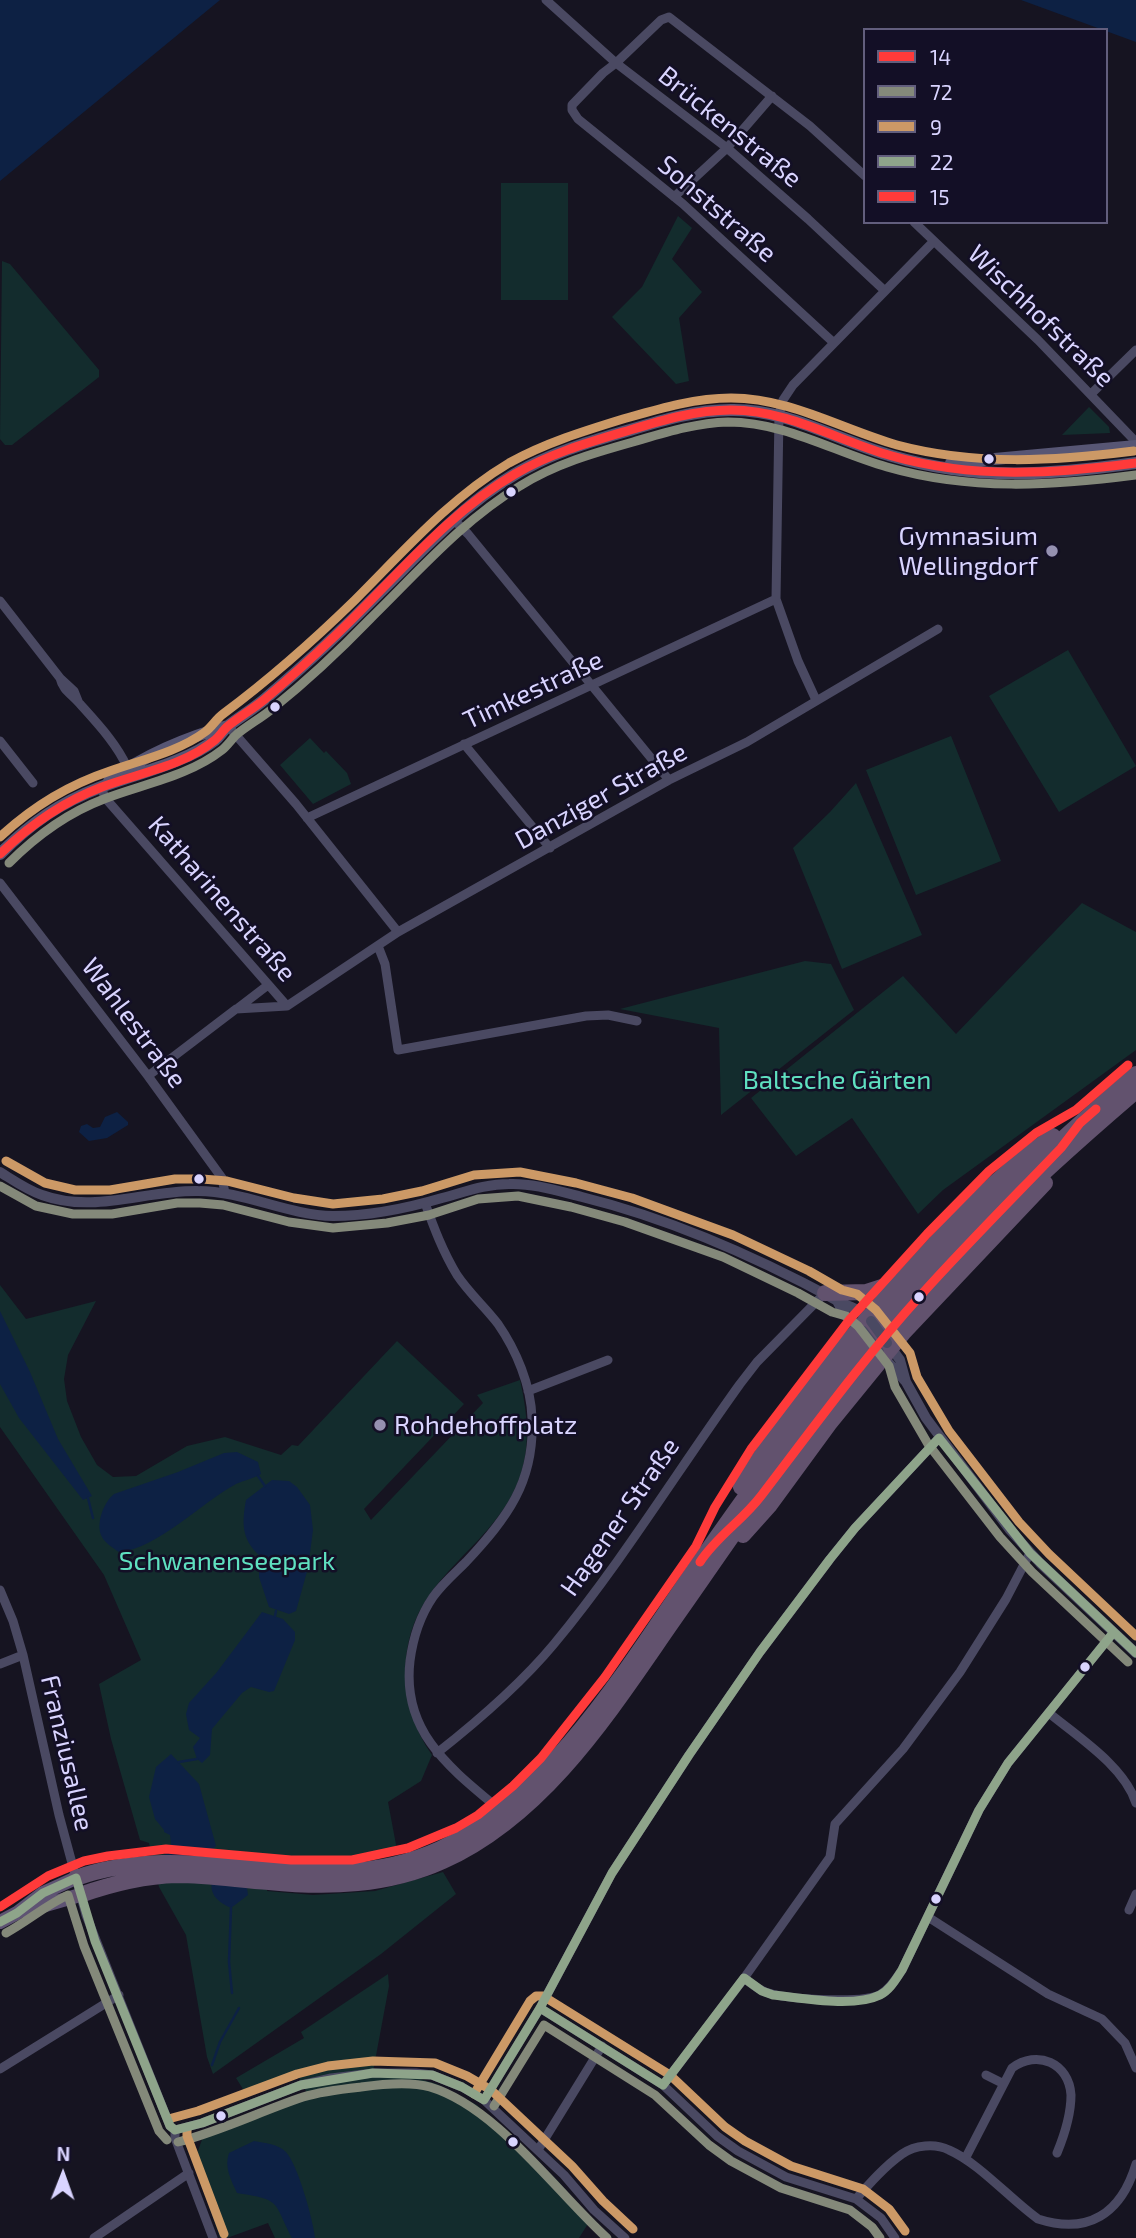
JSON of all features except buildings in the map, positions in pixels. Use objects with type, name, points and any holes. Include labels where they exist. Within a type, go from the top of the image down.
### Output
[{"type":"highway","points":[[76,1878],[95,1871],[141,1871],[192,1876],[271,1877],[330,1885],[392,1878],[441,1862],[491,1835],[530,1803],[580,1748],[628,1686],[715,1552],[893,1324],[1136,1074]]},
{"type":"highway","points":[[715,1552],[725,1513],[761,1455],[902,1279],[998,1180],[1043,1143],[1086,1126],[1136,1091]]},
{"type":"highway","points":[[715,1552],[746,1532],[764,1513],[829,1424],[929,1304],[1070,1156],[1086,1126]]},
{"type":"highway","points":[[831,1297],[866,1292],[902,1279]]},
{"type":"highway","points":[[80,1895],[141,1871]]},
{"type":"main road","points":[[100,787],[148,772],[215,740],[228,726],[267,698],[377,596],[453,519],[537,462],[615,434],[706,410],[736,410],[779,415],[889,456],[926,465],[1000,475],[1032,475],[1136,463]]},
{"type":"main road","points":[[926,465],[1136,444]]},
{"type":"main road","points":[[0,854],[41,817],[100,787],[127,767],[209,730],[228,726]]},
{"type":"main road","points":[[0,1922],[43,1893],[76,1878]]},
{"type":"main road","points":[[17,1913],[80,1895]]},
{"type":"street","name":"Brückenstraße","points":[[546,0],[617,63],[727,148],[885,291]]},
{"type":"street","points":[[617,63],[661,20],[669,17],[810,126],[863,174]]},
{"type":"street","name":"Sohststraße","points":[[617,63],[576,100],[572,110],[578,119],[674,197],[834,343]]},
{"type":"street","points":[[674,197],[727,148],[772,96]]},
{"type":"street","name":"Wischhofstraße","points":[[916,224],[1038,340],[1136,444]]},
{"type":"street","points":[[816,701],[798,661],[776,599],[779,415],[783,400],[793,385],[934,241]]},
{"type":"street","points":[[1091,394],[1136,350]]},
{"type":"street","points":[[453,519],[669,780]]},
{"type":"street","name":"Timkestraße","points":[[307,818],[776,599]]},
{"type":"street","points":[[0,601],[4,614],[74,691],[78,701],[127,767]]},
{"type":"street","name":"Danziger Straße","points":[[287,1006],[398,932],[669,780],[747,741],[938,629]]},
{"type":"street","points":[[228,726],[307,818],[398,932]]},
{"type":"street","points":[[0,741],[33,783]]},
{"type":"street","points":[[464,744],[550,848]]},
{"type":"street","name":"Katharinenstraße","points":[[100,787],[107,800],[287,1006]]},
{"type":"street","name":"Wahlestraße","points":[[0,883],[148,1076],[222,1178],[225,1193]]},
{"type":"street","points":[[378,946],[385,964],[398,1050],[586,1016],[608,1015],[636,1021]]},
{"type":"street","points":[[148,1076],[268,985]]},
{"type":"street","points":[[236,1009],[287,1006]]},
{"type":"street","points":[[0,1172],[41,1195],[74,1202],[111,1202],[176,1191],[225,1193],[292,1210],[332,1216],[385,1211],[493,1184],[519,1184],[629,1210],[756,1258],[852,1305],[889,1355],[939,1438],[1030,1553],[1136,1653]]},
{"type":"street","points":[[425,1203],[441,1247],[459,1278],[499,1326],[519,1363],[532,1416],[528,1465],[517,1497],[498,1528],[434,1596],[413,1640],[408,1679],[414,1712],[429,1743],[457,1774],[493,1804]]},
{"type":"street","name":"Hagener Straße","points":[[438,1753],[506,1695],[552,1646],[589,1600],[757,1362],[831,1297]]},
{"type":"street","points":[[528,1391],[608,1360]]},
{"type":"street","points":[[484,2100],[540,2008],[612,1873],[760,1652],[855,1528],[939,1438]]},
{"type":"street","points":[[663,2085],[744,1978],[830,1857],[835,1824],[902,1749],[960,1672],[1006,1599],[1030,1553]]},
{"type":"street","name":"Franziusallee","points":[[0,1590],[23,1655],[80,1895],[95,1941],[170,2126],[175,2130],[175,2138],[213,2238]]},
{"type":"street","points":[[744,1978],[762,1991],[773,1995],[863,2000],[880,1995],[896,1980],[979,1810],[1007,1763],[1113,1633]]},
{"type":"street","points":[[0,1664],[23,1655]]},
{"type":"street","points":[[1049,1713],[1126,1780],[1136,1803]]},
{"type":"street","points":[[1129,1910],[1136,1894]]},
{"type":"street","points":[[928,1917],[1048,1994],[1102,2019],[1125,2043],[1136,2068]]},
{"type":"street","points":[[0,2069],[119,1996]]},
{"type":"street","points":[[540,2008],[663,2085],[717,2136],[766,2168],[856,2199],[881,2218],[895,2238]]},
{"type":"street","points":[[538,2150],[602,2046]]},
{"type":"street","points":[[965,2160],[1002,2083],[1012,2068],[1022,2060],[1043,2059],[1057,2066],[1069,2084],[1071,2097],[1065,2135],[1056,2154]]},
{"type":"street","points":[[175,2130],[202,2123],[301,2085],[373,2073],[432,2075],[462,2087],[484,2100],[564,2175],[594,2210],[625,2238]]},
{"type":"street","points":[[986,2075],[1002,2083]]},
{"type":"street","points":[[856,2199],[903,2153],[915,2147],[939,2147],[965,2160],[1038,2219],[1052,2224],[1082,2224],[1107,2212],[1124,2191],[1136,2164]]},
{"type":"street","points":[[95,2238],[189,2173]]},
{"type":"green space","points":[[501,183],[568,183],[568,300],[501,300]]},
{"type":"green space","points":[[678,216],[692,228],[672,259],[702,292],[679,318],[689,381],[676,384],[612,317],[642,287]]},
{"type":"green space","points":[[2,261],[10,264],[99,370],[99,377],[12,445],[5,445],[0,439]]},
{"type":"green space","points":[[1089,407],[1109,427],[1110,433],[1062,435]]},
{"type":"green space","points":[[1068,650],[1136,766],[1059,812],[989,696]]},
{"type":"green space","points":[[951,736],[1001,861],[916,895],[866,770]]},
{"type":"green space","points":[[310,738],[347,773],[351,784],[313,804],[280,765]]},
{"type":"green space","points":[[856,783],[922,935],[842,969],[793,848]]},
{"type":"green space","name":"Baltsche Gärten","points":[[1082,903],[1136,932],[1136,1050],[943,1190],[918,1214],[852,1118],[796,1156],[751,1098],[903,976],[956,1034]]},
{"type":"green space","points":[[805,961],[831,964],[854,1010],[721,1115],[719,1028],[620,1009]]},
{"type":"green space","name":"Schwanenseepark","points":[[0,1285],[26,1319],[96,1301],[68,1355],[64,1379],[67,1401],[81,1437],[97,1465],[113,1477],[136,1476],[187,1446],[225,1437],[281,1455],[292,1445],[298,1446],[397,1341],[464,1404],[364,1509],[371,1520],[483,1403],[477,1395],[520,1380],[527,1438],[523,1467],[512,1495],[494,1522],[430,1594],[411,1633],[406,1675],[408,1696],[421,1737],[432,1755],[421,1781],[388,1802],[397,1850],[359,1857],[271,1859],[267,1891],[313,1895],[375,1891],[443,1872],[456,1894],[381,1954],[213,2074],[207,2057],[186,1935],[159,1887],[149,1843],[140,1840],[111,1739],[99,1684],[141,1660],[104,1575],[0,1427]]},
{"type":"green space","points":[[388,1974],[389,1986],[372,2077],[417,2078],[437,2084],[477,2105],[558,2181],[591,2219],[579,2238],[275,2238],[268,2223],[220,2238],[194,2162],[204,2134],[307,2093],[298,2076],[248,2097],[236,2078],[304,2038],[301,2032]]},
{"type":"water","points":[[0,0],[220,0],[0,181]]},
{"type":"water","points":[[1021,0],[1136,0],[1136,42],[1108,32],[1108,28],[1098,28]]},
{"type":"water","points":[[117,1112],[128,1125],[107,1138],[89,1141],[79,1132],[81,1126],[87,1124],[93,1128],[100,1127],[105,1117]]},
{"type":"water","points":[[0,1311],[30,1372],[58,1439],[92,1496],[83,1500],[19,1418],[0,1384]]},
{"type":"water","points":[[237,1452],[258,1462],[261,1474],[223,1492],[149,1543],[119,1552],[103,1539],[100,1520],[104,1508],[114,1494],[224,1453]]},
{"type":"water","points":[[272,1480],[289,1481],[310,1505],[313,1530],[308,1568],[296,1611],[289,1614],[269,1607],[259,1577],[259,1555],[249,1543],[244,1530],[246,1500]]},
{"type":"water","points":[[262,1612],[283,1619],[295,1632],[295,1640],[274,1691],[251,1687],[242,1693],[212,1729],[210,1755],[202,1763],[197,1759],[193,1747],[200,1738],[189,1730],[186,1714],[189,1703],[217,1672]]},
{"type":"water","points":[[171,1754],[199,1784],[216,1846],[205,1856],[192,1880],[176,1877],[162,1848],[166,1849],[171,1844],[170,1835],[164,1832],[155,1819],[149,1797],[156,1767]]},
{"type":"water","points":[[231,1852],[243,1859],[248,1895],[231,1908],[213,1894],[212,1883],[218,1860]]},
{"type":"water","points":[[254,2141],[279,2147],[291,2159],[304,2193],[315,2238],[292,2238],[274,2204],[262,2198],[237,2193],[228,2168],[229,2153]]},
{"type":"waterway","points":[[258,1476],[265,1486]]},
{"type":"waterway","points":[[88,1498],[93,1518]]},
{"type":"waterway","points":[[275,1616],[276,1611]]},
{"type":"waterway","points":[[179,1762],[197,1759]]},
{"type":"waterway","points":[[231,1908],[229,1962],[232,1993]]},
{"type":"waterway","points":[[212,2065],[220,2042],[239,2008]]},
{"type":"transit line","name":"9","points":[[0,837],[25,816],[65,790],[171,750],[205,732],[323,630],[467,492],[509,463],[579,433],[676,405],[731,398],[774,403],[897,445],[956,456],[1015,460],[1134,451]]},
{"type":"transit line","name":"14","points":[[0,854],[35,824],[73,800],[102,787],[175,763],[203,749],[311,659],[466,508],[515,474],[571,449],[680,416],[731,410],[773,415],[892,456],[953,468],[1044,472],[1136,463]]},
{"type":"transit line","name":"72","points":[[9,863],[30,843],[77,811],[195,767],[222,750],[239,732],[272,709],[323,665],[479,514],[533,478],[604,450],[680,429],[728,422],[749,423],[789,432],[867,461],[918,475],[949,480],[1042,484],[1136,475]]},
{"type":"transit line","name":"15","points":[[0,1907],[48,1876],[84,1861],[108,1856],[166,1849],[291,1860],[352,1860],[408,1848],[456,1828],[478,1815],[541,1758],[605,1677],[696,1546],[715,1507],[751,1449],[850,1319],[989,1171],[1036,1133],[1076,1110],[1128,1065]]},
{"type":"transit line","name":"15","points":[[700,1562],[761,1496],[900,1319],[1061,1148],[1080,1123],[1096,1109]]},
{"type":"transit line","name":"9","points":[[6,1161],[45,1183],[75,1190],[110,1190],[175,1179],[202,1179],[227,1181],[294,1198],[333,1204],[383,1199],[422,1191],[474,1175],[520,1172],[632,1198],[733,1235],[842,1290],[857,1294],[876,1310],[910,1353],[917,1377],[949,1431],[1019,1522],[1136,1636]]},
{"type":"transit line","name":"72","points":[[0,1186],[36,1206],[73,1214],[112,1214],[177,1203],[200,1203],[223,1205],[289,1222],[333,1228],[387,1223],[429,1215],[478,1199],[518,1196],[625,1222],[723,1257],[832,1312],[846,1316],[858,1326],[889,1366],[895,1387],[928,1444],[1000,1537],[1032,1572],[1128,1662]]},
{"type":"transit line","name":"22","points":[[484,2100],[540,2008],[612,1873],[689,1755],[760,1652],[830,1559],[855,1528],[939,1438],[1030,1553],[1136,1653]]},
{"type":"transit line","name":"22","points":[[540,2008],[663,2085],[744,1978],[762,1991],[773,1995],[813,2000],[856,2001],[884,1993],[902,1970],[979,1810],[1008,1763],[1113,1633]]},
{"type":"transit line","name":"22","points":[[0,1922],[43,1893],[76,1878],[95,1941],[170,2126],[175,2130]]},
{"type":"transit line","name":"72","points":[[6,1933],[68,1895],[84,1946],[159,2131],[167,2140]]},
{"type":"transit line","name":"9","points":[[474,2094],[530,2001],[536,1996],[543,1996],[670,2075],[725,2127],[745,2141],[791,2166],[863,2189],[889,2209],[905,2231]]},
{"type":"transit line","name":"72","points":[[494,2106],[544,2025],[655,2095],[709,2145],[731,2161],[781,2188],[850,2210],[872,2227],[880,2238]]},
{"type":"transit line","name":"9","points":[[172,2118],[297,2074],[328,2066],[373,2061],[435,2063],[467,2076],[491,2090],[572,2166],[633,2229]]},
{"type":"transit line","name":"22","points":[[175,2130],[202,2123],[301,2085],[373,2073],[432,2075],[462,2087],[484,2100]]},
{"type":"transit line","name":"72","points":[[178,2142],[317,2093],[387,2084],[422,2085],[455,2097],[502,2131],[607,2238]]},
{"type":"transit line","name":"9","points":[[187,2130],[224,2234]]},
{"type":"place","name":"Gymnasium Wellingdorf","points":[[1052,551]]},
{"type":"place","name":"Rohdehoffplatz","points":[[380,1425]]}]
